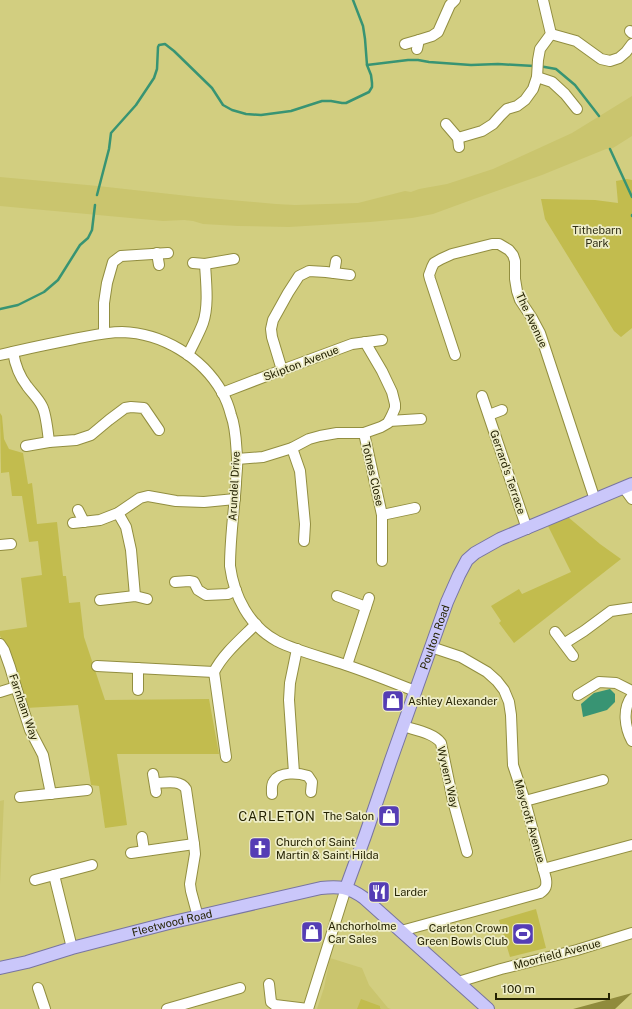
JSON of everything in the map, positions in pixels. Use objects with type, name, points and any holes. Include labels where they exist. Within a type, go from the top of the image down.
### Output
[{"type":"main road","name":"Poulton Road","points":[[346,888],[447,602],[467,560],[475,553],[500,539],[628,486]]},
{"type":"main road","name":"Fleetwood Road","points":[[0,968],[27,962],[72,948],[169,922],[198,917],[321,888],[346,888]]},
{"type":"main road","points":[[346,888],[364,898],[488,1009]]},
{"type":"street","points":[[404,44],[418,45],[438,32],[450,5],[456,0]]},
{"type":"street","points":[[446,124],[459,142],[493,124],[508,109],[517,106],[525,100],[533,89],[537,74],[540,49],[551,34],[543,0]]},
{"type":"street","points":[[551,34],[576,41],[601,59],[610,61],[619,58],[632,44]]},
{"type":"street","points":[[537,74],[552,82],[577,108]]},
{"type":"street","name":"The Avenue","points":[[455,355],[455,341],[430,279],[430,270],[434,263],[452,254],[492,244],[499,244],[509,250],[513,255],[515,261],[515,279],[520,300],[540,333],[595,500]]},
{"type":"street","points":[[157,253],[159,265]]},
{"type":"street","points":[[104,333],[104,303],[107,282],[113,262],[121,256],[168,253]]},
{"type":"street","points":[[192,263],[205,264],[234,259]]},
{"type":"street","points":[[334,273],[336,261]]},
{"type":"street","points":[[188,355],[203,323],[205,313],[205,264]]},
{"type":"street","points":[[282,370],[271,329],[273,320],[299,276],[300,270],[350,275]]},
{"type":"street","name":"Arundel Drive","points":[[0,356],[48,344],[104,333],[122,332],[151,336],[170,344],[188,355],[200,365],[216,383],[232,416],[237,459],[230,566],[231,575],[241,602],[256,624],[276,640],[297,649],[347,665],[416,691]]},
{"type":"street","name":"Skipton Avenue","points":[[222,393],[352,344],[382,340]]},
{"type":"street","points":[[237,459],[263,457],[292,448],[309,439],[320,436],[337,433],[364,432],[381,427],[388,423],[395,408],[392,392],[365,342]]},
{"type":"street","points":[[13,352],[15,364],[20,376],[43,408],[49,442]]},
{"type":"street","name":"Gerrard's Terrace","points":[[482,396],[527,529]]},
{"type":"street","points":[[26,446],[49,442],[76,440],[92,435],[125,408],[147,405],[159,430]]},
{"type":"street","name":"Gerrard's Terrace","points":[[489,415],[502,410]]},
{"type":"street","points":[[389,421],[421,419]]},
{"type":"street","name":"Totnes Close","points":[[364,432],[387,544],[382,561]]},
{"type":"street","points":[[292,448],[300,471],[309,524],[304,541]]},
{"type":"street","points":[[628,486],[632,499]]},
{"type":"street","points":[[73,523],[100,520],[118,513],[140,498],[148,496],[176,501],[204,502],[235,499]]},
{"type":"street","name":"Totnes Close","points":[[382,515],[415,508]]},
{"type":"street","points":[[78,510],[84,522]]},
{"type":"street","points":[[118,513],[126,527],[132,550],[135,596]]},
{"type":"street","points":[[0,545],[11,544]]},
{"type":"street","points":[[175,582],[194,582],[198,590],[206,595],[228,594],[236,590]]},
{"type":"street","points":[[105,589],[105,599],[135,596],[147,599]]},
{"type":"street","points":[[337,596],[368,603],[347,665]]},
{"type":"street","points":[[565,643],[611,611],[632,608]]},
{"type":"street","points":[[226,757],[214,672],[224,656],[256,624]]},
{"type":"street","points":[[555,632],[565,643],[573,656]]},
{"type":"street","name":"Farnham Way","points":[[0,644],[4,650],[10,667],[30,730],[43,755],[51,794]]},
{"type":"street","name":"Maycroft Avenue","points":[[401,931],[540,893],[545,890],[547,886],[514,765],[511,715],[509,702],[504,690],[488,672],[461,657],[431,647]]},
{"type":"street","points":[[294,773],[289,700],[290,683],[297,649]]},
{"type":"street","points":[[97,666],[214,672]]},
{"type":"street","points":[[138,668],[138,690]]},
{"type":"street","points":[[578,695],[599,682],[616,683],[632,691]]},
{"type":"street","points":[[0,692],[16,687]]},
{"type":"street","points":[[632,696],[625,714],[632,741]]},
{"type":"street","name":"Wyvern Way","points":[[403,726],[431,735],[438,739],[441,743],[453,801],[467,852]]},
{"type":"street","points":[[272,794],[272,785],[274,780],[281,775],[294,773],[308,776],[312,782],[311,792]]},
{"type":"street","points":[[525,801],[603,780]]},
{"type":"street","points":[[155,783],[179,783],[184,785],[187,793],[195,854],[190,884],[198,917]]},
{"type":"street","points":[[20,797],[87,790]]},
{"type":"street","points":[[142,836],[144,851]]},
{"type":"street","points":[[131,853],[194,844]]},
{"type":"street","points":[[543,869],[632,845]]},
{"type":"street","points":[[35,880],[92,865]]},
{"type":"street","points":[[54,875],[72,948]]},
{"type":"street","points":[[269,984],[272,1002],[275,1005],[308,1009],[346,888]]},
{"type":"street","name":"Moorfield Avenue","points":[[458,982],[577,950],[632,933]]},
{"type":"street","points":[[38,988],[45,1009]]},
{"type":"street","points":[[167,1009],[240,988]]},
{"type":"shaded area","points":[[632,96],[632,136],[613,148],[606,149],[542,175],[433,214],[412,218],[289,227],[238,226],[203,224],[184,220],[163,221],[0,206],[0,177],[276,204],[295,205],[358,203],[405,191],[411,192],[447,184],[493,169],[572,133]]},
{"type":"shaded area","points":[[610,689],[615,694],[615,702],[607,710],[583,717],[581,704],[594,693]]},
{"type":"shaded area","points":[[4,800],[0,884],[0,801]]},
{"type":"shaded area","points":[[330,958],[362,968],[369,985],[388,1008],[391,1009],[317,1009],[324,988]]},
{"type":"shaded area","points":[[632,993],[615,1009],[573,1009]]},
{"type":"green space","name":"Tithebarn Park","points":[[627,179],[632,180],[632,328],[621,337],[614,331],[545,219],[541,199],[595,200],[618,203],[616,181]]},
{"type":"green space","points":[[0,413],[2,416],[4,439],[9,449],[23,453],[28,484],[32,483],[37,524],[57,522],[63,576],[66,576],[69,603],[80,602],[84,637],[105,700],[209,699],[219,754],[117,754],[127,825],[105,828],[99,786],[91,785],[78,705],[26,708],[8,650],[0,636],[0,631],[27,627],[21,578],[42,575],[38,541],[29,542],[22,496],[12,496],[9,472],[1,473]]},
{"type":"green space","points":[[568,517],[600,544],[621,559],[514,643],[499,623],[501,621],[491,606],[519,589],[522,594],[571,572],[548,526]]},
{"type":"green space","name":"Carleton Crown Green Bowls Club","points":[[536,909],[546,948],[510,957],[499,920]]},
{"type":"green space","points":[[361,999],[380,1006],[381,1009],[357,1009]]},
{"type":"waterway","points":[[353,0],[363,26],[367,65],[418,60],[471,65],[498,64],[534,66]]},
{"type":"waterway","points":[[97,195],[109,149],[111,133],[136,105],[154,78],[157,69],[159,45],[165,44],[174,51],[212,88],[223,105],[232,110],[246,114],[261,115],[291,111],[322,101],[346,103],[369,92],[372,87],[371,75],[367,65]]},
{"type":"waterway","points":[[539,66],[556,69],[575,85],[599,116]]},
{"type":"waterway","points":[[610,149],[632,197]]},
{"type":"waterway","points":[[0,309],[18,305],[44,292],[58,280],[80,245],[88,238],[92,230],[95,205]]},
{"type":"place","name":"Ashley Alexander","points":[[393,701]]},
{"type":"place","name":"The Salon","points":[[389,816]]},
{"type":"place","name":"Church of Saint Martin & Saint Hilda","points":[[260,848]]},
{"type":"place","name":"Larder","points":[[379,892]]},
{"type":"place","name":"Anchorholme Car Sales","points":[[312,932]]},
{"type":"place","name":"Carleton Crown Green Bowls Club","points":[[523,934]]},
{"type":"district","name":"CARLETON","points":[[277,816]]}]
